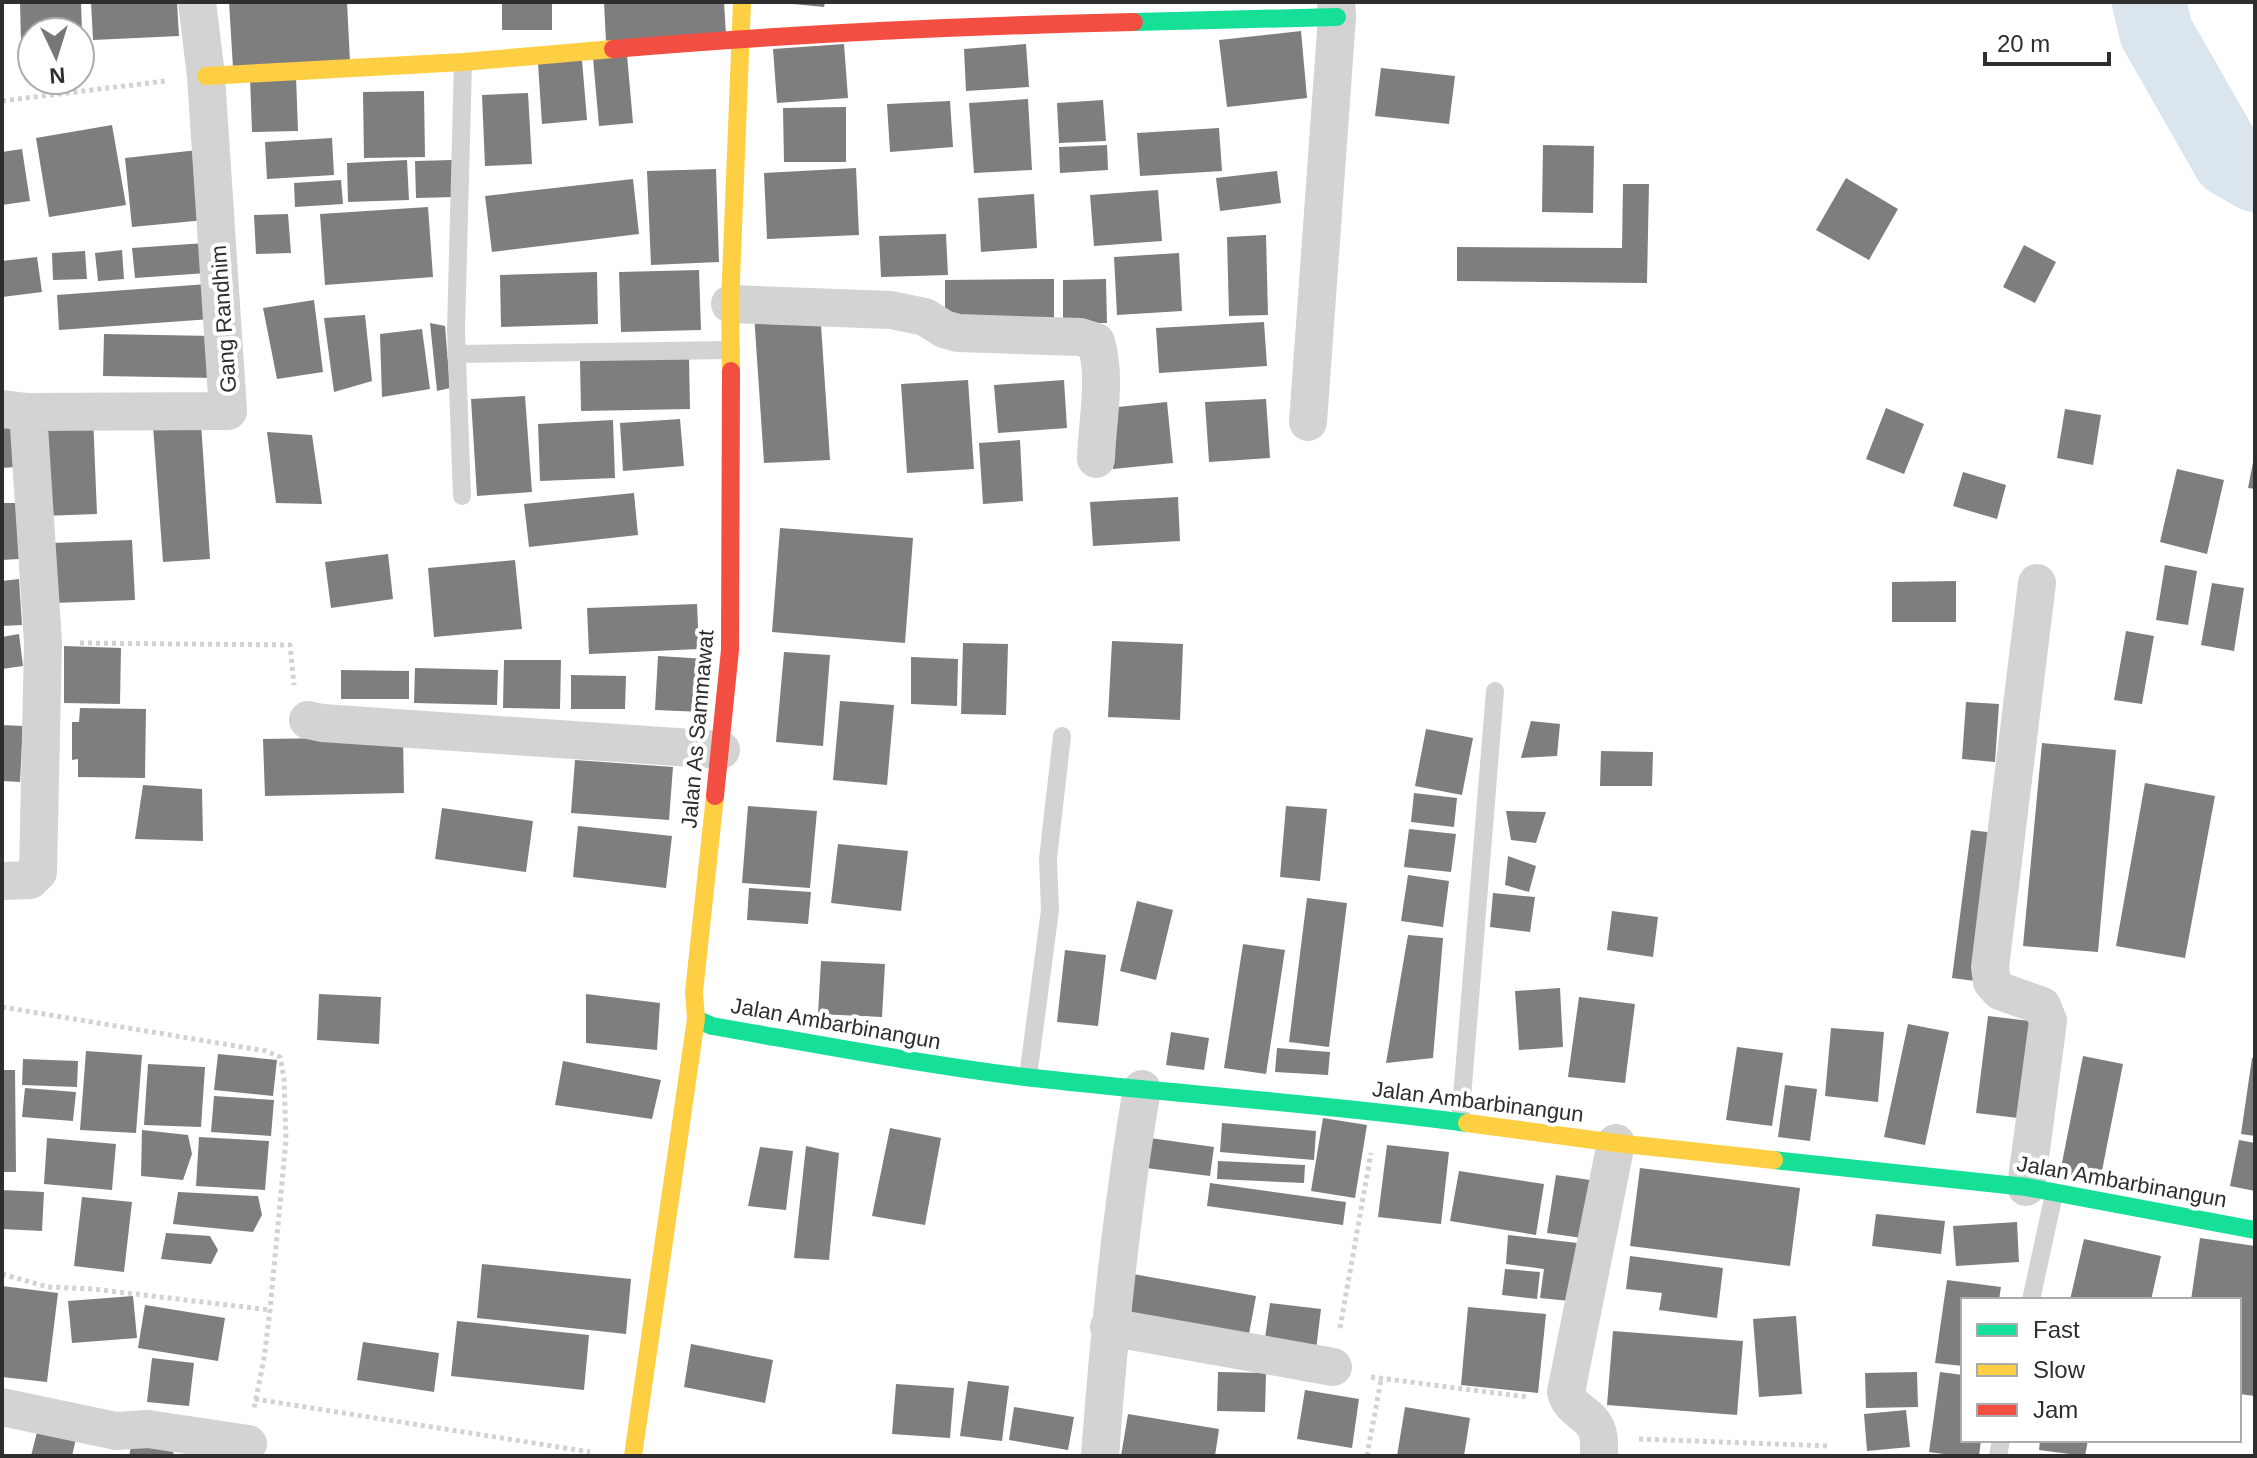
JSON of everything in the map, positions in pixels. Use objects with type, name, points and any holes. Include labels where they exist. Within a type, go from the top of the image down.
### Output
[{"type":"street","name":"Gang Randhim","points":[[15,411],[228,411],[206,76],[197,2]]},
{"type":"street","name":"Jalan As Sammawat","points":[[633,1456],[696,1019],[694,992],[721,750],[730,637],[730,304],[742,2]]},
{"type":"street","points":[[206,76],[463,62],[741,38],[1337,9],[1308,422]]},
{"type":"street","points":[[730,304],[891,310],[925,317],[944,329],[958,333],[1080,337],[1096,342],[1100,357],[1101,394],[1096,459]]},
{"type":"street","points":[[2,881],[30,880],[38,872],[43,642],[15,411]]},
{"type":"street","points":[[2037,583],[1990,967],[1992,982],[2000,991],[2042,1006],[2048,1021],[2040,1190]]},
{"type":"street","points":[[308,720],[721,750]]},
{"type":"street","name":"Jalan Ambarbinangun","points":[[696,1019],[712,1026],[950,1067],[1378,1111],[1616,1143],[2040,1190],[2255,1230]]},
{"type":"street","points":[[1100,1456],[1109,1327],[1127,1177],[1142,1089]]},
{"type":"street","points":[[1599,1447],[1595,1424],[1568,1402],[1566,1392],[1616,1143]]},
{"type":"street","points":[[1109,1327],[1333,1367]]},
{"type":"street","points":[[2,1407],[116,1431],[148,1429],[241,1443]]},
{"type":"lane","points":[[462,496],[456,354],[463,62]]},
{"type":"lane","points":[[456,354],[731,350]]},
{"type":"lane","points":[[1460,1122],[1495,691]]},
{"type":"lane","points":[[1028,1077],[1050,910],[1048,859],[1062,736]]},
{"type":"lane","points":[[2031,1298],[2040,1190]]},
{"type":"path","points":[[2,101],[206,76]]},
{"type":"path","points":[[43,642],[290,645],[297,708],[308,720]]},
{"type":"path","points":[[2,1007],[266,1051],[280,1057],[284,1078],[286,1140],[270,1310],[264,1359],[241,1443]]},
{"type":"path","points":[[1378,1111],[1333,1367],[1381,1380],[1568,1402]]},
{"type":"path","points":[[2,1274],[48,1287],[93,1289],[270,1310]]},
{"type":"path","points":[[1367,1456],[1381,1380]]},
{"type":"path","points":[[255,1399],[600,1454]]},
{"type":"path","points":[[1599,1447],[1830,1446]]},
{"type":"building","points":[[20,2],[81,2],[81,16],[20,16]]},
{"type":"building","points":[[91,2],[177,2],[179,36],[96,40],[96,16],[92,16]]},
{"type":"building","points":[[229,2],[347,2],[350,62],[233,68]]},
{"type":"building","points":[[502,2],[552,2],[552,30],[502,30]]},
{"type":"building","points":[[604,2],[724,2],[726,35],[606,42]]},
{"type":"building","points":[[793,2],[825,2],[824,7]]},
{"type":"building","points":[[1301,31],[1307,98],[1227,107],[1219,40]]},
{"type":"building","points":[[844,44],[848,98],[777,103],[773,49]]},
{"type":"building","points":[[1026,44],[1029,87],[966,91],[964,49]]},
{"type":"building","points":[[627,55],[633,123],[599,126],[593,58]]},
{"type":"building","points":[[582,60],[587,120],[542,124],[538,64]]},
{"type":"building","points":[[1381,68],[1455,76],[1449,124],[1375,116]]},
{"type":"building","points":[[296,76],[298,131],[252,132],[250,77]]},
{"type":"building","points":[[424,91],[425,157],[364,158],[363,92]]},
{"type":"building","points":[[528,93],[532,164],[485,166],[482,95]]},
{"type":"building","points":[[1028,99],[1032,170],[974,173],[969,103]]},
{"type":"building","points":[[1103,100],[1106,141],[1059,143],[1057,103]]},
{"type":"building","points":[[950,101],[953,147],[890,152],[887,104]]},
{"type":"building","points":[[846,107],[846,162],[784,162],[783,108]]},
{"type":"building","points":[[112,125],[126,205],[49,217],[36,138]]},
{"type":"building","points":[[1219,128],[1222,171],[1140,176],[1137,133]]},
{"type":"building","points":[[332,138],[334,175],[267,179],[265,142]]},
{"type":"building","points":[[1107,145],[1108,170],[1060,173],[1059,147]]},
{"type":"building","points":[[1543,145],[1594,146],[1593,213],[1542,212]]},
{"type":"building","points":[[22,149],[30,201],[2,205],[2,152]]},
{"type":"building","points":[[198,150],[205,220],[132,227],[125,158]]},
{"type":"building","points":[[407,160],[409,200],[348,202],[347,163]]},
{"type":"building","points":[[453,160],[455,197],[416,198],[415,161]]},
{"type":"building","points":[[856,168],[859,235],[767,239],[764,173]]},
{"type":"building","points":[[716,169],[719,262],[651,265],[647,171]]},
{"type":"building","points":[[1277,171],[1281,203],[1220,211],[1216,178]]},
{"type":"building","points":[[1846,178],[1898,209],[1869,260],[1816,230]]},
{"type":"building","points":[[633,179],[639,234],[492,252],[485,196]]},
{"type":"building","points":[[341,180],[343,204],[295,207],[294,183]]},
{"type":"building","points":[[1623,184],[1649,184],[1647,283],[1457,281],[1457,247],[1622,248]]},
{"type":"building","points":[[1158,190],[1162,241],[1094,246],[1090,195]]},
{"type":"building","points":[[1034,194],[1037,248],[981,252],[978,198]]},
{"type":"building","points":[[428,207],[433,277],[325,285],[320,214]]},
{"type":"building","points":[[288,214],[291,253],[256,254],[254,215]]},
{"type":"building","points":[[946,234],[948,275],[881,277],[879,236]]},
{"type":"building","points":[[1266,235],[1268,315],[1229,316],[1227,237]]},
{"type":"building","points":[[205,243],[207,273],[135,278],[132,248]]},
{"type":"building","points":[[2024,245],[2056,262],[2035,303],[2003,287]]},
{"type":"building","points":[[122,250],[124,279],[98,281],[95,253]]},
{"type":"building","points":[[85,251],[87,279],[53,280],[52,253]]},
{"type":"building","points":[[1179,253],[1182,311],[1117,315],[1114,257]]},
{"type":"building","points":[[37,257],[42,292],[2,297],[2,261]]},
{"type":"building","points":[[699,270],[701,330],[621,332],[619,272]]},
{"type":"building","points":[[597,272],[598,324],[501,327],[500,275]]},
{"type":"building","points":[[1054,279],[1054,320],[945,322],[945,280]]},
{"type":"building","points":[[1106,279],[1107,323],[1063,323],[1063,280]]},
{"type":"building","points":[[208,284],[211,319],[59,330],[57,295]]},
{"type":"building","points":[[314,300],[323,372],[277,379],[263,308]]},
{"type":"building","points":[[820,310],[830,460],[764,463],[754,314]]},
{"type":"building","points":[[365,315],[372,381],[334,392],[324,318]]},
{"type":"building","points":[[1264,322],[1267,366],[1159,373],[1156,328]]},
{"type":"building","points":[[430,323],[445,326],[450,388],[437,391]]},
{"type":"building","points":[[422,329],[430,389],[382,397],[380,334]]},
{"type":"building","points":[[104,334],[215,336],[214,378],[103,376]]},
{"type":"building","points":[[689,358],[690,409],[581,411],[580,360]]},
{"type":"building","points":[[968,380],[974,469],[907,473],[901,384]]},
{"type":"building","points":[[1064,380],[1067,428],[998,433],[994,385]]},
{"type":"building","points":[[525,396],[532,492],[477,496],[471,399]]},
{"type":"building","points":[[1266,399],[1270,458],[1209,462],[1205,402]]},
{"type":"building","points":[[1167,402],[1173,463],[1113,469],[1108,408]]},
{"type":"building","points":[[1886,408],[1924,424],[1904,474],[1866,459]]},
{"type":"building","points":[[2065,409],[2101,415],[2093,465],[2057,458]]},
{"type":"building","points":[[93,416],[97,514],[42,516],[39,418]]},
{"type":"building","points":[[680,419],[684,466],[623,471],[620,423]]},
{"type":"building","points":[[613,420],[615,478],[540,481],[538,424]]},
{"type":"building","points":[[201,423],[210,559],[163,562],[153,426]]},
{"type":"building","points":[[13,424],[15,467],[2,468],[2,425]]},
{"type":"building","points":[[267,432],[312,435],[322,504],[276,503]]},
{"type":"building","points":[[1020,440],[1023,501],[983,504],[979,443]]},
{"type":"building","points":[[2255,457],[2255,489],[2248,488]]},
{"type":"building","points":[[2177,469],[2224,480],[2207,554],[2160,542]]},
{"type":"building","points":[[1963,472],[2006,485],[1997,519],[1953,506]]},
{"type":"building","points":[[634,493],[638,535],[529,547],[524,504]]},
{"type":"building","points":[[1178,497],[1180,541],[1093,546],[1090,502]]},
{"type":"building","points":[[2,503],[17,503],[19,559],[2,560]]},
{"type":"building","points":[[780,528],[913,538],[905,643],[772,632]]},
{"type":"building","points":[[132,540],[135,600],[54,603],[52,543]]},
{"type":"building","points":[[388,554],[393,599],[331,608],[325,562]]},
{"type":"building","points":[[515,560],[522,629],[434,637],[428,568]]},
{"type":"building","points":[[2165,565],[2197,571],[2188,625],[2156,620]]},
{"type":"building","points":[[19,579],[22,625],[2,626],[2,581]]},
{"type":"building","points":[[1956,581],[1956,622],[1892,622],[1892,582]]},
{"type":"building","points":[[2212,583],[2244,588],[2234,651],[2201,645]]},
{"type":"building","points":[[697,604],[699,649],[589,654],[587,608]]},
{"type":"building","points":[[2126,631],[2154,636],[2142,704],[2114,700]]},
{"type":"building","points":[[19,634],[23,666],[2,669],[2,637]]},
{"type":"building","points":[[1112,641],[1183,644],[1180,720],[1108,717]]},
{"type":"building","points":[[963,643],[1008,644],[1006,715],[961,714]]},
{"type":"building","points":[[64,646],[121,648],[120,704],[64,703]]},
{"type":"building","points":[[784,652],[830,655],[823,746],[776,742]]},
{"type":"building","points":[[658,656],[707,659],[703,712],[655,710]]},
{"type":"building","points":[[911,657],[958,659],[957,706],[911,704]]},
{"type":"building","points":[[504,660],[561,660],[560,709],[503,708]]},
{"type":"building","points":[[415,668],[498,670],[497,705],[414,703]]},
{"type":"building","points":[[341,670],[409,671],[409,699],[341,699]]},
{"type":"building","points":[[571,675],[626,676],[625,709],[571,709]]},
{"type":"building","points":[[840,701],[894,705],[887,785],[833,780]]},
{"type":"building","points":[[1966,702],[1999,704],[1995,762],[1962,759]]},
{"type":"building","points":[[80,708],[146,709],[145,778],[78,777],[78,759],[72,760],[72,722],[79,722]]},
{"type":"building","points":[[1531,721],[1560,724],[1557,756],[1521,758]]},
{"type":"building","points":[[2,725],[23,726],[20,782],[2,781]]},
{"type":"building","points":[[1426,729],[1473,738],[1462,795],[1415,786]]},
{"type":"building","points":[[403,737],[404,793],[265,796],[263,739]]},
{"type":"building","points":[[2042,743],[2116,750],[2098,952],[2023,946]]},
{"type":"building","points":[[1601,751],[1653,752],[1652,786],[1600,786]]},
{"type":"building","points":[[575,760],[673,767],[669,820],[571,813]]},
{"type":"building","points":[[2145,783],[2215,796],[2185,958],[2116,946]]},
{"type":"building","points":[[143,785],[202,789],[203,841],[135,839]]},
{"type":"building","points":[[1414,793],[1457,798],[1454,827],[1411,822]]},
{"type":"building","points":[[748,806],[817,811],[810,888],[742,883]]},
{"type":"building","points":[[1286,806],[1327,809],[1320,881],[1280,877]]},
{"type":"building","points":[[442,808],[533,821],[526,872],[435,859]]},
{"type":"building","points":[[1506,811],[1546,812],[1536,843],[1511,840]]},
{"type":"building","points":[[578,826],[672,836],[666,888],[573,877]]},
{"type":"building","points":[[1409,829],[1456,834],[1451,872],[1404,867]]},
{"type":"building","points":[[1971,830],[2002,834],[1983,982],[1952,978]]},
{"type":"building","points":[[838,844],[908,851],[901,911],[831,903]]},
{"type":"building","points":[[1508,856],[1536,866],[1529,892],[1505,885]]},
{"type":"building","points":[[1408,875],[1449,881],[1443,927],[1401,921]]},
{"type":"building","points":[[749,888],[811,892],[808,924],[747,920]]},
{"type":"building","points":[[1493,893],[1535,897],[1530,932],[1490,927]]},
{"type":"building","points":[[1307,898],[1347,903],[1329,1047],[1289,1042]]},
{"type":"building","points":[[1137,901],[1173,910],[1156,980],[1120,971]]},
{"type":"building","points":[[1612,911],[1658,917],[1653,957],[1607,950]]},
{"type":"building","points":[[1408,935],[1443,938],[1433,1058],[1386,1063]]},
{"type":"building","points":[[1243,944],[1285,950],[1266,1074],[1224,1068]]},
{"type":"building","points":[[1065,950],[1106,955],[1098,1026],[1057,1022]]},
{"type":"building","points":[[821,961],[885,964],[882,1017],[818,1014]]},
{"type":"building","points":[[1560,988],[1563,1047],[1519,1050],[1515,991]]},
{"type":"building","points":[[319,994],[381,997],[379,1044],[317,1040]]},
{"type":"building","points":[[586,994],[660,1003],[657,1050],[586,1043]]},
{"type":"building","points":[[1579,997],[1635,1004],[1625,1083],[1568,1077]]},
{"type":"building","points":[[1988,1016],[2030,1021],[2018,1118],[1976,1113]]},
{"type":"building","points":[[1908,1024],[1949,1032],[1925,1145],[1884,1137]]},
{"type":"building","points":[[1831,1028],[1884,1032],[1878,1102],[1825,1096]]},
{"type":"building","points":[[1171,1032],[1209,1038],[1204,1070],[1166,1065]]},
{"type":"building","points":[[1737,1047],[1783,1053],[1772,1126],[1726,1120]]},
{"type":"building","points":[[1277,1048],[1330,1052],[1328,1075],[1275,1072]]},
{"type":"building","points":[[86,1051],[142,1055],[136,1133],[80,1130]]},
{"type":"building","points":[[218,1054],[277,1060],[273,1096],[214,1090]]},
{"type":"building","points":[[2083,1056],[2123,1064],[2100,1181],[2060,1173]]},
{"type":"building","points":[[2252,1058],[2255,1058],[2255,1136],[2241,1134]]},
{"type":"building","points":[[23,1059],[78,1061],[77,1087],[22,1085]]},
{"type":"building","points":[[563,1061],[661,1080],[652,1119],[555,1105]]},
{"type":"building","points":[[148,1064],[205,1067],[201,1127],[144,1125]]},
{"type":"building","points":[[2,1070],[15,1070],[16,1172],[2,1172]]},
{"type":"building","points":[[1785,1085],[1817,1089],[1810,1141],[1778,1137]]},
{"type":"building","points":[[25,1088],[76,1092],[73,1121],[22,1117]]},
{"type":"building","points":[[214,1096],[274,1100],[271,1136],[211,1132]]},
{"type":"building","points":[[1323,1118],[1367,1125],[1355,1198],[1311,1191]]},
{"type":"building","points":[[1222,1123],[1316,1131],[1314,1160],[1220,1152]]},
{"type":"building","points":[[890,1128],[941,1138],[925,1225],[872,1216]]},
{"type":"building","points":[[142,1130],[188,1135],[192,1154],[183,1180],[141,1176]]},
{"type":"building","points":[[199,1137],[269,1141],[265,1190],[196,1186]]},
{"type":"building","points":[[47,1138],[116,1144],[112,1190],[44,1184]]},
{"type":"building","points":[[1150,1138],[1214,1147],[1210,1176],[1146,1168]]},
{"type":"building","points":[[2239,1140],[2255,1143],[2255,1191],[2230,1186]]},
{"type":"building","points":[[1387,1145],[1449,1152],[1441,1224],[1378,1217]]},
{"type":"building","points":[[806,1146],[839,1153],[829,1260],[794,1258]]},
{"type":"building","points":[[760,1147],[793,1151],[786,1210],[748,1206]]},
{"type":"building","points":[[1218,1161],[1305,1165],[1304,1183],[1217,1179]]},
{"type":"building","points":[[1640,1168],[1800,1188],[1790,1266],[1630,1246]]},
{"type":"building","points":[[1459,1171],[1544,1184],[1536,1235],[1450,1221]]},
{"type":"building","points":[[1556,1175],[1597,1181],[1589,1239],[1547,1233]]},
{"type":"building","points":[[1210,1183],[1346,1202],[1343,1225],[1207,1206]]},
{"type":"building","points":[[2,1190],[44,1192],[42,1231],[2,1229]]},
{"type":"building","points":[[178,1192],[258,1196],[262,1215],[253,1232],[173,1224]]},
{"type":"building","points":[[82,1197],[132,1202],[124,1272],[74,1266]]},
{"type":"building","points":[[1876,1214],[1945,1221],[1941,1254],[1872,1246]]},
{"type":"building","points":[[2017,1222],[2019,1262],[1956,1266],[1953,1226]]},
{"type":"building","points":[[166,1233],[210,1236],[218,1250],[211,1264],[161,1259]]},
{"type":"building","points":[[1508,1235],[1586,1244],[1579,1302],[1540,1298],[1544,1269],[1506,1264]]},
{"type":"building","points":[[2200,1238],[2255,1246],[2255,1396],[2241,1394],[2241,1298],[2191,1298]]},
{"type":"building","points":[[2084,1239],[2161,1256],[2151,1298],[2070,1298]]},
{"type":"building","points":[[1630,1256],[1723,1268],[1717,1318],[1659,1310],[1662,1293],[1626,1289]]},
{"type":"building","points":[[482,1264],[631,1279],[626,1334],[477,1318]]},
{"type":"building","points":[[1505,1269],[1540,1272],[1537,1299],[1502,1295]]},
{"type":"building","points":[[1133,1274],[1256,1296],[1247,1345],[1125,1323]]},
{"type":"building","points":[[1947,1280],[2001,1287],[1999,1298],[1961,1298],[1961,1366],[1935,1363]]},
{"type":"building","points":[[2,1286],[58,1293],[47,1382],[2,1377]]},
{"type":"building","points":[[133,1296],[137,1338],[72,1343],[68,1301]]},
{"type":"building","points":[[1270,1303],[1321,1309],[1315,1358],[1263,1352]]},
{"type":"building","points":[[145,1305],[225,1318],[218,1361],[138,1348]]},
{"type":"building","points":[[1468,1307],[1546,1314],[1538,1393],[1461,1385]]},
{"type":"building","points":[[1796,1316],[1802,1394],[1759,1397],[1753,1319]]},
{"type":"building","points":[[457,1321],[589,1335],[584,1390],[451,1376]]},
{"type":"building","points":[[1613,1331],[1743,1341],[1737,1415],[1607,1405]]},
{"type":"building","points":[[363,1342],[439,1353],[434,1392],[357,1380]]},
{"type":"building","points":[[691,1344],[773,1360],[765,1403],[684,1387]]},
{"type":"building","points":[[152,1358],[194,1363],[189,1406],[147,1402]]},
{"type":"building","points":[[1218,1372],[1266,1373],[1265,1412],[1217,1411]]},
{"type":"building","points":[[1917,1372],[1918,1407],[1866,1408],[1865,1373]]},
{"type":"building","points":[[1940,1372],[1961,1375],[1961,1442],[1981,1442],[1979,1456],[1929,1452]]},
{"type":"building","points":[[968,1381],[1009,1386],[1002,1441],[960,1436]]},
{"type":"building","points":[[896,1384],[954,1388],[950,1438],[892,1434]]},
{"type":"building","points":[[1305,1390],[1359,1399],[1352,1448],[1297,1439]]},
{"type":"building","points":[[1014,1407],[1074,1417],[1068,1450],[1009,1440]]},
{"type":"building","points":[[1405,1407],[1470,1418],[1464,1456],[1397,1456]]},
{"type":"building","points":[[1906,1410],[1910,1447],[1867,1451],[1864,1414]]},
{"type":"building","points":[[1128,1414],[1219,1429],[1215,1456],[1121,1456]]},
{"type":"building","points":[[40,1420],[78,1430],[72,1456],[31,1456]]},
{"type":"building","points":[[133,1437],[175,1443],[173,1456],[129,1456]]},
{"type":"building","points":[[2040,1442],[2088,1442],[2085,1456],[2039,1450]]},
{"type":"waterway","points":[[2149,2],[2156,32],[2229,160],[2255,175]]},
{"type":"traffic: fast","points":[[1134,22],[1337,17]]},
{"type":"traffic: fast","points":[[696,1019],[712,1026],[986,1072],[1467,1123]]},
{"type":"traffic: fast","points":[[1774,1160],[2026,1187],[2255,1230]]},
{"type":"traffic: slow","points":[[731,371],[730,304],[742,2]]},
{"type":"traffic: slow","points":[[206,76],[463,62],[613,49]]},
{"type":"traffic: slow","points":[[633,1456],[696,1019],[694,992],[715,796]]},
{"type":"traffic: slow","points":[[1467,1123],[1774,1160]]},
{"type":"traffic: jam","points":[[613,49],[873,31],[1134,22]]},
{"type":"traffic: jam","points":[[715,796],[730,650],[731,371]]}]
